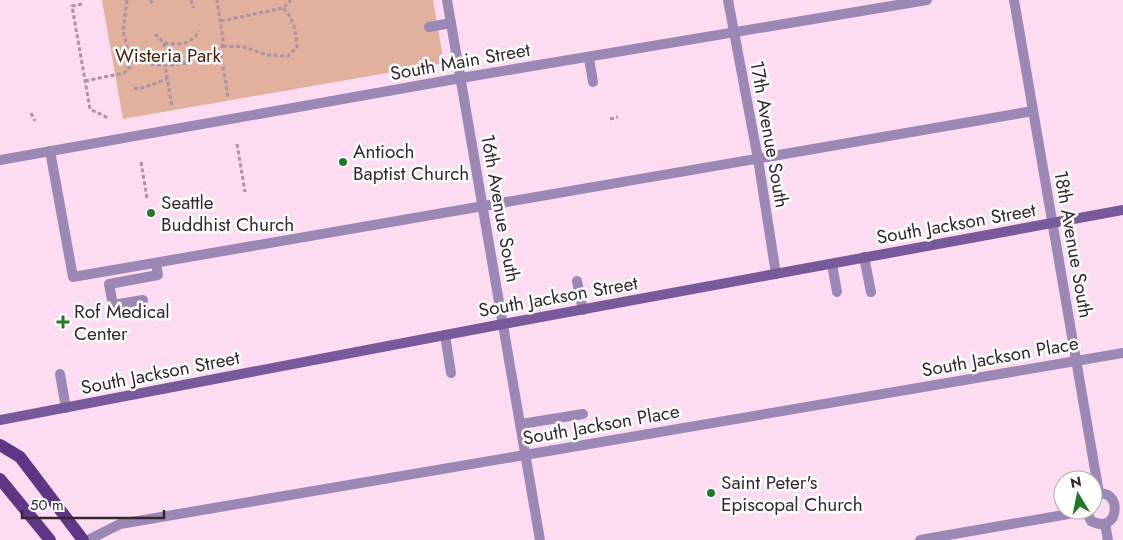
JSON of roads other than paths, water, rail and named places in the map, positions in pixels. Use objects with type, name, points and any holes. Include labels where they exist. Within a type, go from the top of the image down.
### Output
[{"type":"main road","name":"South Jackson Street","points":[[0,420],[503,324],[1123,210]]},
{"type":"main road","points":[[0,445],[20,457],[83,540]]},
{"type":"main road","points":[[0,479],[50,540]]},
{"type":"street","name":"16th Avenue South","points":[[447,0],[540,540]]},
{"type":"street","name":"17th Avenue South","points":[[728,0],[758,158],[776,274]]},
{"type":"street","name":"South Main Street","points":[[0,160],[461,78],[927,0]]},
{"type":"street","name":"18th Avenue South","points":[[1014,0],[1077,360],[1092,470]]},
{"type":"street","points":[[429,26],[451,23]]},
{"type":"street","points":[[589,58],[593,82]]},
{"type":"street","points":[[50,151],[73,277],[1033,111]]},
{"type":"street","points":[[864,257],[871,292]]},
{"type":"street","points":[[143,300],[113,305],[109,284],[158,275],[156,262]]},
{"type":"street","points":[[832,264],[837,292]]},
{"type":"street","points":[[577,281],[583,310]]},
{"type":"street","points":[[445,335],[451,372]]},
{"type":"street","name":"South Jackson Place","points":[[88,540],[120,524],[1123,352]]},
{"type":"street","points":[[60,374],[66,408]]},
{"type":"street","points":[[521,424],[583,414]]},
{"type":"street","points":[[1091,520],[1105,524],[1114,518],[1116,514],[1120,505],[1109,495],[1103,495]]},
{"type":"street","points":[[920,540],[1053,516]]},
{"type":"street","points":[[1105,524],[1108,540]]},
{"type":"place","name":"Antioch Baptist Church","points":[[343,162]]},
{"type":"place","name":"Seattle Buddhist Church","points":[[151,213]]},
{"type":"place","name":"Rof Medical Center","points":[[63,322]]},
{"type":"place","name":"Saint Peter's Episcopal Church","points":[[711,493]]},
{"type":"park label","name":"Wisteria Park","points":[[168,55]]}]
